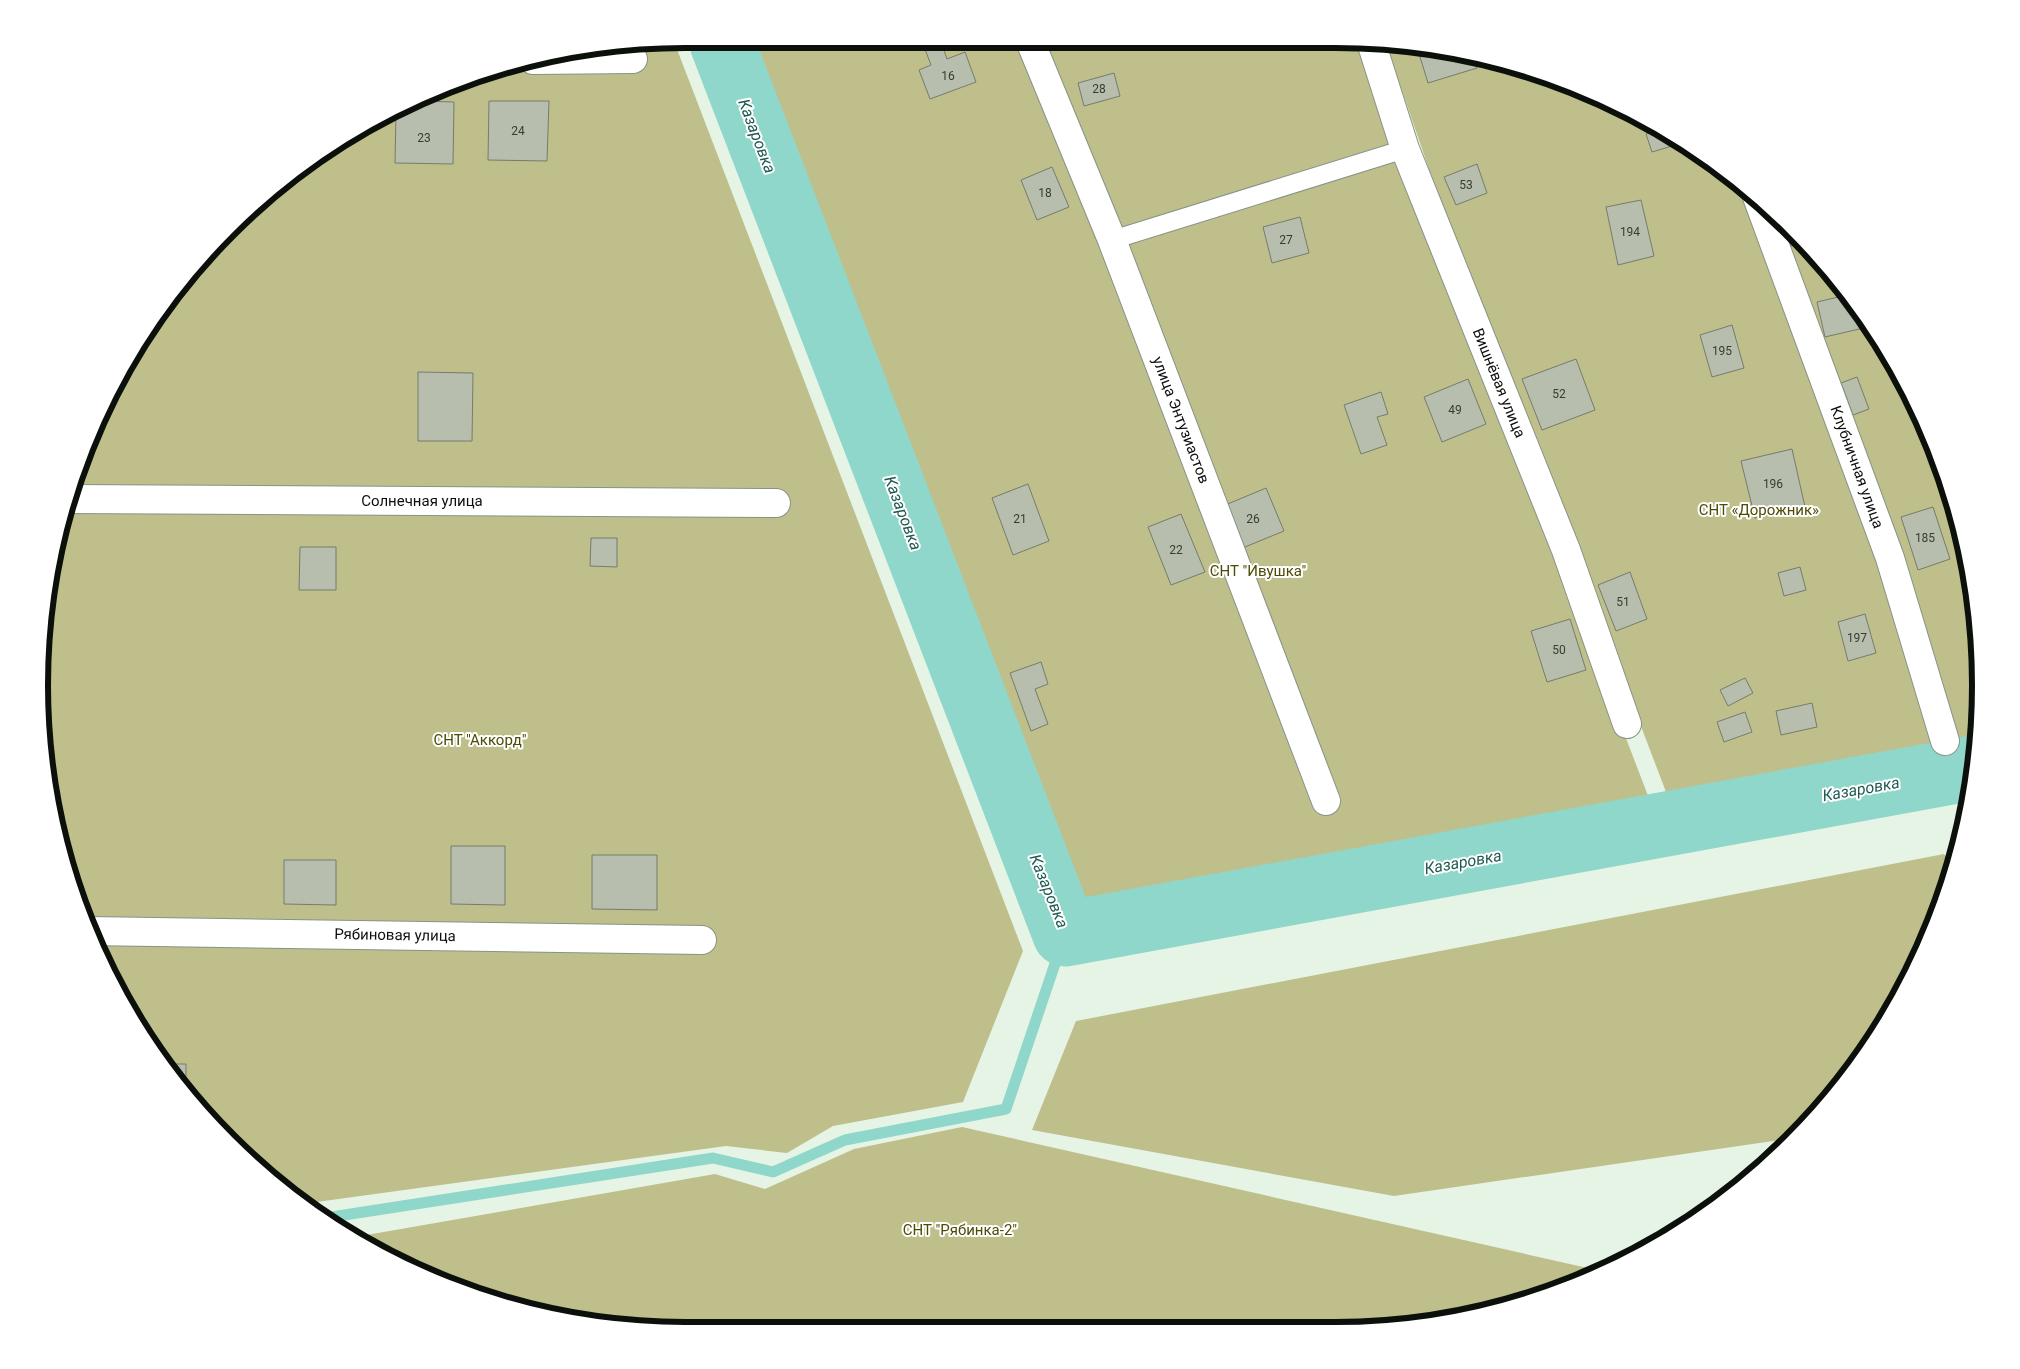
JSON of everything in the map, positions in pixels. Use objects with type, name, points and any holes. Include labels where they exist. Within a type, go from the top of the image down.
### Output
[{"type":"street","name":"улица Энтузиастов","points":[[1033,48],[1112,240],[1326,801]]},
{"type":"street","name":"Вишнёвая улица","points":[[1373,49],[1405,149],[1566,550],[1627,724]]},
{"type":"street","points":[[562,60],[632,59]]},
{"type":"street","name":"Клубничная улица","points":[[1767,217],[1890,558],[1944,741]]},
{"type":"street","name":"Солнечная улица","points":[[75,499],[776,503]]},
{"type":"street","name":"Рябиновая улица","points":[[97,931],[702,940]]},
{"type":"lane","points":[[1112,240],[1405,149]]},
{"type":"green space","name":"СНТ \"Аккорд\"","points":[[677,48],[1023,951],[963,1102],[833,1126],[787,1153],[726,1146],[314,1202],[264,1163],[206,1105],[179,1072],[133,1003],[113,966],[81,889],[60,809],[53,768],[49,726],[49,643],[53,601],[69,520],[81,480],[113,403],[133,366],[179,297],[206,264],[234,234],[297,179],[366,133],[403,113],[480,81],[520,69],[601,53],[643,49]]},
{"type":"green space","name":"СНТ \"Ивушка\"","points":[[755,48],[1362,49],[1655,814],[1087,918]]},
{"type":"green space","name":"СНТ «Дорожник»","points":[[1388,50],[1419,53],[1500,69],[1540,81],[1617,113],[1654,133],[1723,179],[1786,234],[1814,264],[1841,297],[1887,366],[1907,403],[1939,480],[1951,520],[1967,601],[1972,684],[1968,758],[1674,813],[1430,172]]},
{"type":"green space","points":[[1944,854],[1948,859],[1924,928],[1907,966],[1887,1003],[1841,1072],[1814,1105],[1781,1140],[1394,1196],[1032,1130],[1076,1021]]},
{"type":"green space","name":"СНТ \"Рябинка-2\"","points":[[962,1127],[1589,1268],[1540,1288],[1500,1300],[1419,1316],[1377,1320],[1336,1322],[684,1322],[601,1316],[520,1300],[480,1288],[441,1273],[403,1256],[365,1235],[715,1174],[765,1189],[854,1149]]},
{"type":"building","points":[[925,48],[943,48],[947,59],[965,52],[976,82],[930,99],[919,70],[931,65]]},
{"type":"building","points":[[1419,53],[1476,64],[1477,68],[1428,83]]},
{"type":"building","points":[[1114,73],[1120,96],[1084,106],[1078,83]]},
{"type":"building","points":[[429,101],[454,102],[453,164],[395,163],[396,117]]},
{"type":"building","points":[[489,101],[549,101],[547,161],[488,160]]},
{"type":"building","points":[[1652,132],[1674,145],[1652,152],[1646,134]]},
{"type":"building","points":[[1477,164],[1487,193],[1456,205],[1444,177]]},
{"type":"building","points":[[1052,167],[1069,207],[1037,220],[1021,180]]},
{"type":"building","points":[[1641,200],[1654,256],[1618,265],[1606,207]]},
{"type":"building","points":[[1300,217],[1309,253],[1272,263],[1263,227]]},
{"type":"building","points":[[1789,237],[1796,245],[1791,246]]},
{"type":"building","points":[[1841,296],[1863,328],[1825,337],[1817,302]]},
{"type":"building","points":[[1732,325],[1744,368],[1712,377],[1700,335]]},
{"type":"building","points":[[1576,359],[1595,410],[1542,430],[1522,379]]},
{"type":"building","points":[[418,372],[473,373],[472,441],[418,441]]},
{"type":"building","points":[[1857,377],[1869,409],[1853,415],[1841,383]]},
{"type":"building","points":[[1468,379],[1486,424],[1442,442],[1424,397]]},
{"type":"building","points":[[1381,392],[1388,414],[1377,417],[1387,445],[1361,454],[1344,405]]},
{"type":"building","points":[[1792,449],[1805,507],[1755,518],[1741,461]]},
{"type":"building","points":[[1028,484],[1049,541],[1013,555],[992,498]]},
{"type":"building","points":[[1266,488],[1284,531],[1240,549],[1223,506]]},
{"type":"building","points":[[1933,507],[1950,559],[1918,570],[1901,517]]},
{"type":"building","points":[[1181,514],[1205,572],[1171,585],[1148,527]]},
{"type":"building","points":[[591,538],[617,538],[617,567],[590,566]]},
{"type":"building","points":[[300,547],[336,547],[336,590],[299,590]]},
{"type":"building","points":[[1800,567],[1806,590],[1784,596],[1778,573]]},
{"type":"building","points":[[1630,572],[1647,619],[1616,631],[1598,585]]},
{"type":"building","points":[[1865,614],[1876,653],[1848,661],[1838,622]]},
{"type":"building","points":[[1570,619],[1586,670],[1547,682],[1531,631]]},
{"type":"building","points":[[1041,662],[1048,684],[1035,689],[1048,724],[1031,731],[1010,673]]},
{"type":"building","points":[[1745,678],[1753,693],[1728,706],[1720,690]]},
{"type":"building","points":[[1812,703],[1817,727],[1781,735],[1776,711]]},
{"type":"building","points":[[1745,712],[1752,732],[1724,742],[1717,722]]},
{"type":"building","points":[[451,846],[505,846],[505,905],[451,904]]},
{"type":"building","points":[[592,855],[657,855],[657,910],[592,909]]},
{"type":"building","points":[[284,860],[336,860],[336,905],[284,904]]},
{"type":"building","points":[[173,1064],[186,1064],[186,1081]]},
{"type":"waterway","name":"Казаровка","points":[[724,48],[1065,934],[1967,769]]},
{"type":"waterway","points":[[335,1216],[713,1158],[773,1172],[845,1140],[1006,1109],[1065,934]]}]
